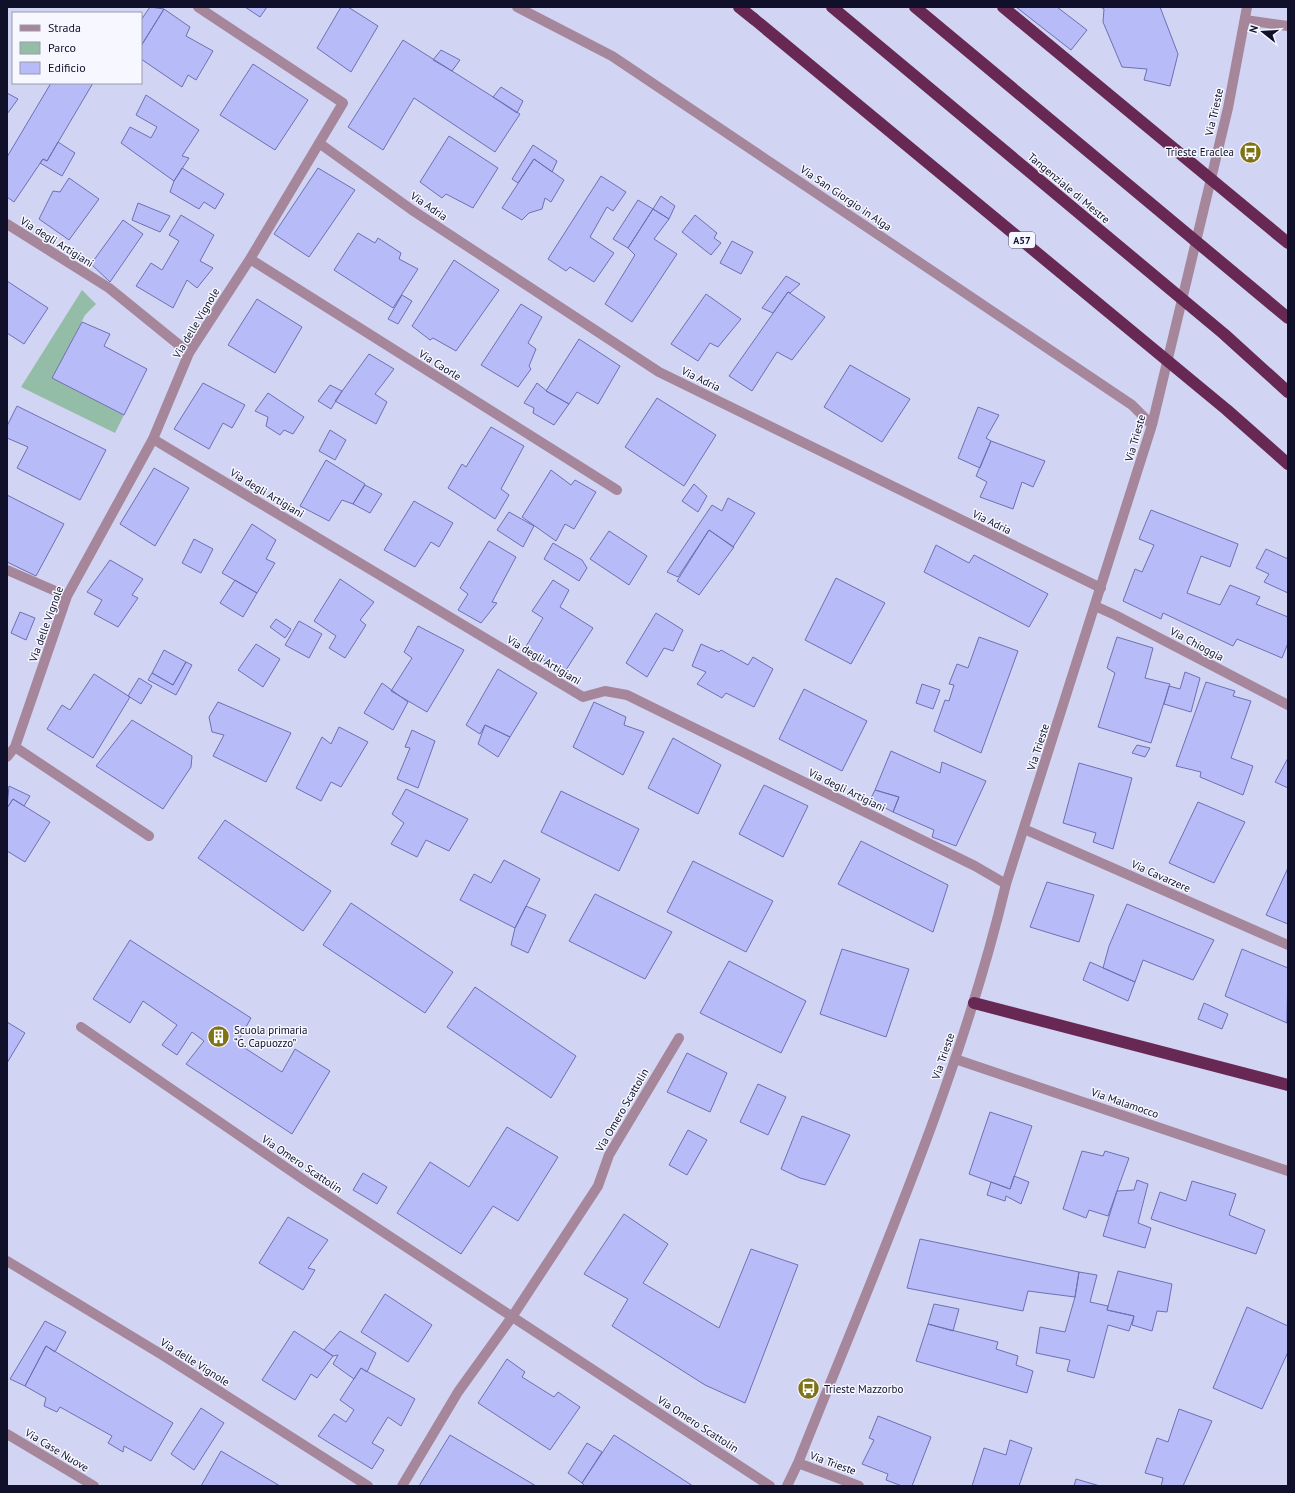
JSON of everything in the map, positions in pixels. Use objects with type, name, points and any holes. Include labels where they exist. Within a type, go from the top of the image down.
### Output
[{"type":"highway","name":"A57","points":[[739,7],[1221,405],[1288,464]]},
{"type":"highway","name":"Tangenziale di Mestre","points":[[832,7],[1218,329],[1288,392]]},
{"type":"highway","points":[[915,7],[1288,318]]},
{"type":"highway","points":[[1004,7],[1288,242]]},
{"type":"highway","points":[[974,1003],[1288,1085]]},
{"type":"street","name":"Via delle Vignole","points":[[7,757],[15,747],[67,596],[153,439],[189,353],[250,259],[343,103],[198,7]]},
{"type":"street","name":"Via San Giorgio in Alga","points":[[517,7],[612,56],[1132,405],[1152,425]]},
{"type":"street","name":"Via Trieste","points":[[787,1486],[798,1463],[927,1138],[974,1003],[995,932],[1006,884],[1152,425],[1228,108],[1247,7]]},
{"type":"street","points":[[1245,20],[1288,26]]},
{"type":"street","name":"Via Adria","points":[[319,143],[412,210],[659,372],[1101,588]]},
{"type":"street","name":"Via degli Artigiani","points":[[7,224],[109,288],[189,353]]},
{"type":"street","name":"Via Caorle","points":[[250,259],[617,490]]},
{"type":"street","name":"Via degli Artigiani","points":[[153,439],[583,697],[605,692],[627,695],[980,868],[1006,884]]},
{"type":"street","points":[[7,570],[67,596]]},
{"type":"street","name":"Via Chioggia","points":[[1095,606],[1288,705]]},
{"type":"street","points":[[15,747],[149,836]]},
{"type":"street","name":"Via Cavarzere","points":[[1024,829],[1288,945]]},
{"type":"street","name":"Via Omero Scattolin","points":[[81,1027],[307,1182],[770,1486]]},
{"type":"street","name":"Via Omero Scattolin","points":[[402,1486],[458,1392],[512,1317],[598,1186],[609,1155],[679,1038]]},
{"type":"street","name":"Via Malamocco","points":[[955,1059],[1288,1171]]},
{"type":"street","name":"Via delle Vignole","points":[[7,1261],[164,1356],[368,1486]]},
{"type":"street","name":"Via Case Nuove","points":[[7,1434],[94,1486]]},
{"type":"street","name":"Via Trieste","points":[[798,1463],[859,1486]]},
{"type":"green space","points":[[82,290],[96,304],[85,315],[53,378],[124,415],[115,433],[21,387]]},
{"type":"building","points":[[150,7],[164,9],[142,44],[142,19]]},
{"type":"building","points":[[245,7],[267,7],[260,17]]},
{"type":"building","points":[[341,7],[348,7],[378,26],[351,72],[317,48]]},
{"type":"building","points":[[1016,7],[1057,7],[1087,30],[1071,50]]},
{"type":"building","points":[[1101,7],[1160,7],[1178,54],[1170,86],[1144,80],[1147,69],[1122,67],[1103,22],[1104,9]]},
{"type":"building","points":[[164,9],[190,27],[186,36],[213,51],[196,80],[188,75],[182,87],[142,60],[142,44]]},
{"type":"building","points":[[403,40],[520,114],[495,152],[414,98],[383,150],[348,127]]},
{"type":"building","points":[[441,50],[460,60],[452,71],[433,60]]},
{"type":"building","points":[[253,64],[308,100],[275,150],[220,115]]},
{"type":"building","points":[[50,84],[92,84],[47,161],[43,159],[14,202],[7,197],[7,157]]},
{"type":"building","points":[[501,87],[523,101],[517,113],[493,97]]},
{"type":"building","points":[[7,93],[18,99],[7,114]]},
{"type":"building","points":[[146,95],[199,130],[182,156],[189,158],[174,181],[121,143],[130,127],[151,138],[157,127],[136,115]]},
{"type":"building","points":[[449,136],[498,168],[473,208],[446,194],[442,198],[420,182]]},
{"type":"building","points":[[58,142],[75,153],[62,176],[40,163],[43,159],[47,161]]},
{"type":"building","points":[[533,145],[557,161],[552,172],[534,159],[518,183],[512,179]]},
{"type":"building","points":[[534,159],[564,180],[551,202],[545,198],[542,209],[529,213],[522,220],[502,208]]},
{"type":"building","points":[[182,168],[224,194],[215,209],[204,202],[199,209],[170,192],[174,181]]},
{"type":"building","points":[[318,168],[355,190],[309,257],[274,234]]},
{"type":"building","points":[[601,176],[626,192],[613,211],[607,207],[590,237],[614,253],[594,282],[570,267],[566,271],[548,259]]},
{"type":"building","points":[[69,178],[99,199],[69,240],[39,219],[53,191],[60,192]]},
{"type":"building","points":[[661,196],[675,206],[669,219],[653,209]]},
{"type":"building","points":[[638,200],[653,209],[628,248],[613,239]]},
{"type":"building","points":[[138,203],[170,216],[160,232],[132,220]]},
{"type":"building","points":[[653,209],[669,219],[654,239],[677,254],[632,322],[605,304],[635,255],[628,248]]},
{"type":"building","points":[[181,215],[214,235],[200,261],[213,268],[197,288],[187,280],[173,308],[136,286],[151,263],[162,270],[179,241],[169,235]]},
{"type":"building","points":[[695,215],[717,233],[714,238],[721,243],[711,255],[682,232]]},
{"type":"building","points":[[123,220],[143,234],[110,282],[91,264]]},
{"type":"building","points":[[358,233],[375,243],[378,238],[401,253],[399,259],[418,269],[393,308],[334,270]]},
{"type":"building","points":[[732,241],[753,252],[741,274],[720,263]]},
{"type":"building","points":[[454,260],[499,290],[456,351],[433,338],[430,340],[412,326]]},
{"type":"building","points":[[786,276],[800,284],[790,293],[788,292],[773,313],[762,308]]},
{"type":"building","points":[[7,281],[48,308],[24,344],[7,333]]},
{"type":"building","points":[[788,292],[825,317],[792,360],[777,352],[752,391],[729,376]]},
{"type":"building","points":[[706,294],[741,319],[718,347],[710,343],[698,361],[671,344]]},
{"type":"building","points":[[402,295],[412,301],[398,324],[388,319]]},
{"type":"building","points":[[257,299],[302,327],[275,373],[228,345]]},
{"type":"building","points":[[521,304],[542,317],[528,343],[536,349],[529,366],[531,369],[518,387],[481,365]]},
{"type":"building","points":[[82,322],[110,334],[104,346],[147,369],[124,415],[52,378]]},
{"type":"building","points":[[579,339],[620,366],[598,404],[577,392],[569,404],[546,391]]},
{"type":"building","points":[[369,354],[394,369],[375,394],[387,402],[376,424],[335,401]]},
{"type":"building","points":[[850,365],[910,399],[882,442],[824,407]]},
{"type":"building","points":[[203,383],[245,405],[232,428],[223,423],[209,449],[174,429]]},
{"type":"building","points":[[537,383],[548,392],[569,404],[554,425],[533,413],[534,408],[524,403]]},
{"type":"building","points":[[330,385],[342,391],[331,409],[318,401]]},
{"type":"building","points":[[268,393],[304,417],[293,434],[284,430],[280,435],[266,426],[268,417],[255,411]]},
{"type":"building","points":[[657,398],[716,435],[684,486],[625,447]]},
{"type":"building","points":[[17,406],[106,450],[80,500],[17,468],[28,447],[7,438],[7,426]]},
{"type":"building","points":[[978,407],[999,415],[986,438],[991,441],[980,468],[958,458]]},
{"type":"building","points":[[491,427],[524,446],[501,489],[509,495],[495,519],[448,488],[462,464],[466,467]]},
{"type":"building","points":[[330,430],[346,440],[335,460],[319,451]]},
{"type":"building","points":[[991,441],[1045,461],[1033,487],[1022,482],[1013,509],[980,497],[987,482],[976,476]]},
{"type":"building","points":[[326,460],[365,484],[353,504],[342,500],[329,521],[300,506]]},
{"type":"building","points":[[154,468],[189,488],[155,546],[120,524]]},
{"type":"building","points":[[551,470],[571,485],[575,480],[596,492],[574,529],[565,524],[556,541],[522,517]]},
{"type":"building","points":[[694,484],[707,496],[698,512],[682,501]]},
{"type":"building","points":[[365,485],[382,494],[370,513],[353,504]]},
{"type":"building","points":[[7,495],[64,524],[36,576],[7,562]]},
{"type":"building","points":[[728,498],[755,513],[733,547],[709,530],[678,577],[667,572],[712,505],[722,511]]},
{"type":"building","points":[[414,501],[453,523],[439,547],[431,542],[415,567],[384,550]]},
{"type":"building","points":[[1151,510],[1238,544],[1230,567],[1201,556],[1187,593],[1220,605],[1230,585],[1260,597],[1256,604],[1288,617],[1288,643],[1282,658],[1237,639],[1233,646],[1163,613],[1161,619],[1123,601],[1135,569],[1142,572],[1154,545],[1139,539]]},
{"type":"building","points":[[509,512],[534,526],[523,547],[497,530]]},
{"type":"building","points":[[252,524],[276,540],[266,559],[275,563],[257,593],[222,573]]},
{"type":"building","points":[[709,530],[734,547],[699,595],[677,581]]},
{"type":"building","points":[[609,531],[647,556],[629,585],[590,559]]},
{"type":"building","points":[[194,539],[213,549],[201,573],[182,563]]},
{"type":"building","points":[[489,541],[516,557],[492,602],[497,603],[481,623],[458,610],[468,594],[460,588]]},
{"type":"building","points":[[553,543],[582,560],[587,568],[579,581],[544,559]]},
{"type":"building","points":[[936,545],[969,563],[974,555],[1048,594],[1029,627],[924,572]]},
{"type":"building","points":[[1266,549],[1288,559],[1288,593],[1264,582],[1269,574],[1256,568]]},
{"type":"building","points":[[110,560],[143,579],[132,595],[138,598],[118,627],[94,614],[102,600],[87,592]]},
{"type":"building","points":[[836,578],[885,603],[851,664],[805,640]]},
{"type":"building","points":[[340,579],[374,602],[360,620],[366,625],[345,658],[329,648],[336,636],[314,621]]},
{"type":"building","points":[[235,580],[257,593],[243,617],[220,603]]},
{"type":"building","points":[[553,580],[569,590],[560,607],[593,628],[564,673],[525,648],[543,618],[532,611]]},
{"type":"building","points":[[20,612],[35,618],[26,640],[11,633]]},
{"type":"building","points":[[656,613],[683,630],[673,651],[664,648],[647,677],[626,663]]},
{"type":"building","points":[[276,619],[291,629],[285,638],[270,627]]},
{"type":"building","points":[[299,621],[322,634],[309,658],[285,645]]},
{"type":"building","points":[[418,626],[464,650],[427,712],[391,691],[412,658],[404,652]]},
{"type":"building","points":[[979,637],[1018,651],[981,753],[934,731],[945,700],[949,701],[954,685],[949,684],[957,664],[968,668]]},
{"type":"building","points":[[1117,637],[1153,648],[1145,678],[1170,684],[1151,743],[1098,727],[1115,673],[1107,668]]},
{"type":"building","points":[[256,644],[280,659],[263,687],[238,670]]},
{"type":"building","points":[[701,644],[719,652],[721,650],[748,665],[753,657],[773,669],[754,707],[726,693],[722,698],[697,684],[706,672],[692,666]]},
{"type":"building","points":[[164,650],[186,662],[173,685],[152,673]]},
{"type":"building","points":[[186,662],[192,665],[176,695],[148,680],[152,673],[173,685]]},
{"type":"building","points":[[498,669],[537,693],[510,737],[485,725],[480,734],[466,725]]},
{"type":"building","points":[[1185,672],[1200,678],[1191,712],[1164,704],[1169,686],[1180,689]]},
{"type":"building","points":[[94,674],[130,697],[93,758],[47,729],[62,705],[70,710]]},
{"type":"building","points":[[139,678],[152,686],[141,704],[128,696]]},
{"type":"building","points":[[1206,682],[1235,691],[1233,696],[1251,701],[1231,758],[1253,766],[1243,795],[1200,777],[1201,772],[1176,766]]},
{"type":"building","points":[[382,683],[408,702],[393,730],[364,713]]},
{"type":"building","points":[[922,684],[940,690],[933,709],[916,703]]},
{"type":"building","points":[[804,689],[867,721],[842,771],[779,739]]},
{"type":"building","points":[[218,702],[291,733],[266,782],[213,756],[224,735],[212,732],[209,717]]},
{"type":"building","points":[[594,702],[626,717],[624,725],[644,732],[623,775],[573,747]]},
{"type":"building","points":[[132,720],[192,756],[191,767],[163,809],[96,766]]},
{"type":"building","points":[[485,725],[510,737],[498,757],[478,744]]},
{"type":"building","points":[[339,727],[368,742],[341,787],[331,782],[321,801],[296,788],[322,737],[331,744]]},
{"type":"building","points":[[412,730],[435,741],[418,788],[397,779],[410,748],[405,747]]},
{"type":"building","points":[[673,738],[721,765],[698,814],[648,788]]},
{"type":"building","points":[[1137,745],[1150,748],[1145,757],[1132,753]]},
{"type":"building","points":[[891,751],[940,773],[942,762],[986,781],[956,846],[932,837],[934,830],[893,812],[899,797],[875,790]]},
{"type":"building","points":[[1288,758],[1288,788],[1275,782]]},
{"type":"building","points":[[1079,763],[1132,778],[1113,849],[1093,842],[1096,833],[1063,823]]},
{"type":"building","points":[[764,785],[808,806],[783,857],[739,834]]},
{"type":"building","points":[[9,786],[30,796],[24,806],[13,799],[7,808]]},
{"type":"building","points":[[406,789],[468,819],[449,851],[426,840],[417,857],[391,844],[404,823],[392,814]]},
{"type":"building","points":[[875,790],[899,797],[893,812],[870,800]]},
{"type":"building","points":[[561,791],[639,829],[619,871],[541,832]]},
{"type":"building","points":[[13,799],[50,822],[25,862],[7,851],[7,808]]},
{"type":"building","points":[[1198,802],[1245,822],[1214,883],[1169,863]]},
{"type":"building","points":[[225,820],[331,891],[303,931],[198,858]]},
{"type":"building","points":[[861,841],[948,885],[933,932],[838,884]]},
{"type":"building","points":[[504,860],[540,879],[515,928],[460,900],[474,874],[491,883]]},
{"type":"building","points":[[693,861],[773,901],[746,952],[667,912]]},
{"type":"building","points":[[1288,868],[1288,924],[1266,915]]},
{"type":"building","points":[[1047,882],[1094,895],[1079,942],[1030,927]]},
{"type":"building","points":[[595,894],[672,932],[645,979],[569,941]]},
{"type":"building","points":[[351,903],[453,972],[425,1013],[323,945]]},
{"type":"building","points":[[1127,904],[1214,940],[1193,980],[1143,960],[1135,982],[1103,968],[1109,946]]},
{"type":"building","points":[[526,906],[546,915],[528,953],[511,945],[515,928]]},
{"type":"building","name":"Scuola primaria “G. Capuozzo”","points":[[130,940],[251,1018],[237,1043],[282,1072],[295,1049],[330,1071],[292,1134],[186,1064],[204,1041],[192,1032],[177,1055],[162,1045],[177,1025],[143,1001],[130,1023],[93,999]]},
{"type":"building","points":[[842,949],[909,969],[886,1037],[820,1014]]},
{"type":"building","points":[[1242,949],[1288,968],[1287,1023],[1225,996]]},
{"type":"building","points":[[729,961],[806,1001],[781,1053],[700,1013]]},
{"type":"building","points":[[1090,962],[1135,982],[1128,1001],[1083,980]]},
{"type":"building","points":[[475,987],[576,1056],[551,1098],[447,1027]]},
{"type":"building","points":[[1204,1003],[1228,1014],[1222,1029],[1198,1019]]},
{"type":"building","points":[[7,1022],[25,1033],[7,1063]]},
{"type":"building","points":[[687,1053],[727,1073],[710,1112],[667,1092]]},
{"type":"building","points":[[758,1084],[786,1097],[768,1135],[740,1122]]},
{"type":"building","points":[[990,1112],[1032,1126],[1010,1189],[969,1174]]},
{"type":"building","points":[[802,1116],[850,1135],[825,1185],[800,1178],[781,1169]]},
{"type":"building","points":[[507,1127],[558,1157],[518,1221],[493,1206],[461,1254],[397,1213],[430,1162],[469,1187]]},
{"type":"building","points":[[688,1130],[707,1140],[687,1175],[669,1165]]},
{"type":"building","points":[[1082,1151],[1103,1156],[1105,1151],[1129,1158],[1108,1216],[1089,1210],[1086,1218],[1063,1209]]},
{"type":"building","points":[[363,1173],[387,1187],[377,1204],[353,1190]]},
{"type":"building","points":[[1014,1176],[1029,1182],[1021,1204],[1006,1196],[1005,1201],[987,1195],[991,1182],[1010,1189]]},
{"type":"building","points":[[1137,1180],[1148,1184],[1138,1223],[1151,1228],[1145,1248],[1103,1236],[1117,1191],[1134,1190]]},
{"type":"building","points":[[1192,1181],[1236,1194],[1229,1215],[1265,1230],[1256,1254],[1151,1219],[1160,1192],[1186,1201]]},
{"type":"building","points":[[624,1214],[668,1244],[643,1283],[719,1328],[751,1249],[798,1265],[745,1403],[705,1385],[612,1326],[628,1299],[584,1274]]},
{"type":"building","points":[[288,1217],[328,1240],[308,1268],[315,1270],[303,1290],[259,1263]]},
{"type":"building","points":[[920,1239],[1079,1272],[1075,1297],[1028,1291],[1023,1311],[907,1288]]},
{"type":"building","points":[[1118,1271],[1172,1284],[1167,1312],[1157,1311],[1152,1331],[1132,1325],[1134,1316],[1107,1310]]},
{"type":"building","points":[[1079,1272],[1097,1275],[1090,1302],[1108,1306],[1107,1310],[1134,1316],[1129,1331],[1108,1325],[1094,1378],[1067,1371],[1070,1360],[1036,1353],[1040,1327],[1065,1332],[1075,1297]]},
{"type":"building","points":[[385,1294],[432,1325],[408,1362],[361,1332]]},
{"type":"building","points":[[934,1304],[959,1309],[953,1331],[928,1324]]},
{"type":"building","points":[[1247,1307],[1288,1326],[1288,1352],[1262,1409],[1213,1388]]},
{"type":"building","points":[[45,1321],[66,1332],[55,1352],[46,1346],[25,1386],[10,1379]]},
{"type":"building","points":[[928,1324],[998,1342],[996,1349],[1018,1356],[1016,1365],[1033,1371],[1027,1393],[916,1361]]},
{"type":"building","points":[[294,1331],[333,1356],[317,1378],[311,1374],[295,1400],[262,1380]]},
{"type":"building","points":[[340,1331],[376,1353],[367,1372],[361,1368],[354,1379],[333,1364],[338,1355],[333,1356],[324,1350]]},
{"type":"building","points":[[46,1346],[173,1423],[151,1461],[124,1446],[123,1452],[108,1443],[112,1436],[60,1407],[57,1412],[44,1406],[46,1398],[25,1386]]},
{"type":"building","points":[[507,1359],[525,1372],[522,1377],[554,1397],[558,1392],[580,1407],[550,1450],[478,1403]]},
{"type":"building","points":[[361,1368],[415,1399],[401,1426],[388,1417],[372,1443],[384,1450],[372,1469],[318,1436],[334,1414],[346,1422],[354,1410],[340,1400]]},
{"type":"building","points":[[201,1408],[224,1423],[194,1470],[171,1454]]},
{"type":"building","points":[[1179,1409],[1212,1421],[1183,1486],[1161,1486],[1163,1478],[1145,1473],[1157,1438],[1168,1442]]},
{"type":"building","points":[[878,1416],[931,1437],[912,1486],[902,1486],[886,1480],[888,1474],[862,1464],[874,1440],[869,1438]]},
{"type":"building","points":[[450,1435],[536,1486],[419,1486]]},
{"type":"building","points":[[614,1435],[693,1486],[585,1486],[582,1483]]},
{"type":"building","points":[[1010,1440],[1032,1448],[1019,1486],[972,1486],[984,1448],[1006,1455]]},
{"type":"building","points":[[587,1443],[602,1452],[582,1483],[568,1473]]},
{"type":"building","points":[[221,1451],[280,1486],[201,1486]]},
{"type":"building","points":[[1076,1479],[1100,1486],[1074,1486]]},
{"type":"place","name":"Trieste Eraclea","points":[[1250,152]]},
{"type":"place","name":"Scuola primaria “G. Capuozzo”","points":[[219,1036]]},
{"type":"place","name":"Trieste Mazzorbo","points":[[808,1389]]}]
